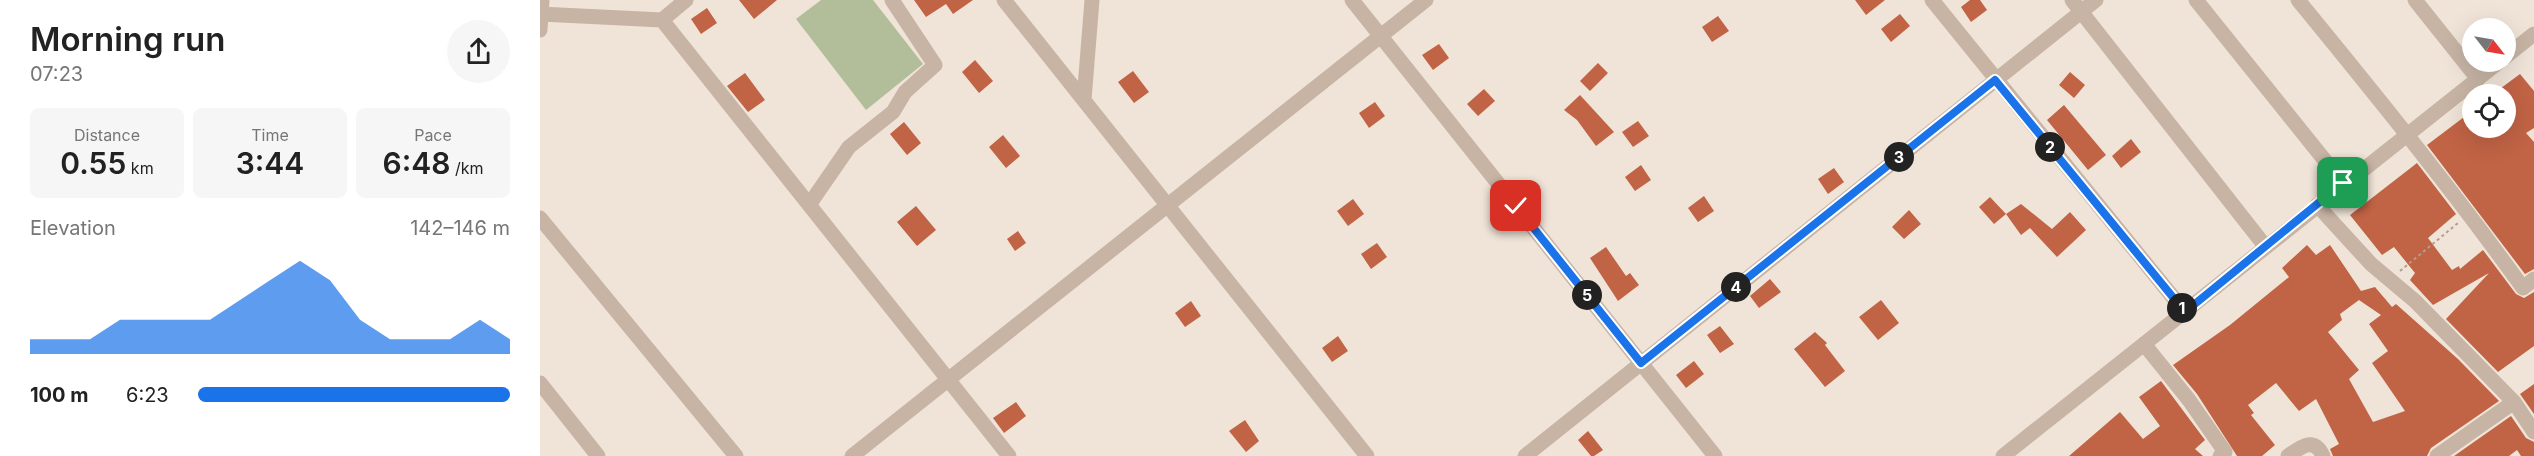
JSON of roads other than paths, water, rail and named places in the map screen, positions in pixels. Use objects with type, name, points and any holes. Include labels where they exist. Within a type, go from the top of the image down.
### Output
[{"type":"street","points":[[541,15],[662,20],[686,0]]},
{"type":"street","points":[[809,206],[849,147],[893,112],[905,92],[935,64],[892,0]]},
{"type":"street","points":[[1004,0],[1368,456]]},
{"type":"street","points":[[1084,100],[1092,0]]},
{"type":"street","points":[[1352,0],[1715,456]]},
{"type":"street","points":[[852,456],[1426,0]]},
{"type":"street","points":[[1932,0],[2185,312]]},
{"type":"street","points":[[1525,456],[1995,80],[2077,6],[2096,0]]},
{"type":"street","points":[[2196,0],[2343,183]]},
{"type":"street","points":[[2298,0],[2408,134],[2523,288],[2534,279]]},
{"type":"street","points":[[2415,0],[2478,79]]},
{"type":"street","points":[[2077,6],[2265,246]]},
{"type":"street","points":[[662,20],[1009,456]]},
{"type":"street","points":[[2516,48],[2534,34]]},
{"type":"street","points":[[2003,456],[2343,183],[2487,72]]},
{"type":"street","points":[[2317,205],[2371,264],[2415,301],[2514,402],[2534,432]]},
{"type":"street","points":[[540,218],[736,456]]},
{"type":"street","points":[[2144,344],[2189,400],[2225,455]]},
{"type":"street","points":[[540,383],[598,456]]},
{"type":"street","points":[[2437,456],[2514,402]]},
{"type":"street","points":[[2288,456],[2305,444],[2311,443],[2320,449],[2323,456]]}]
